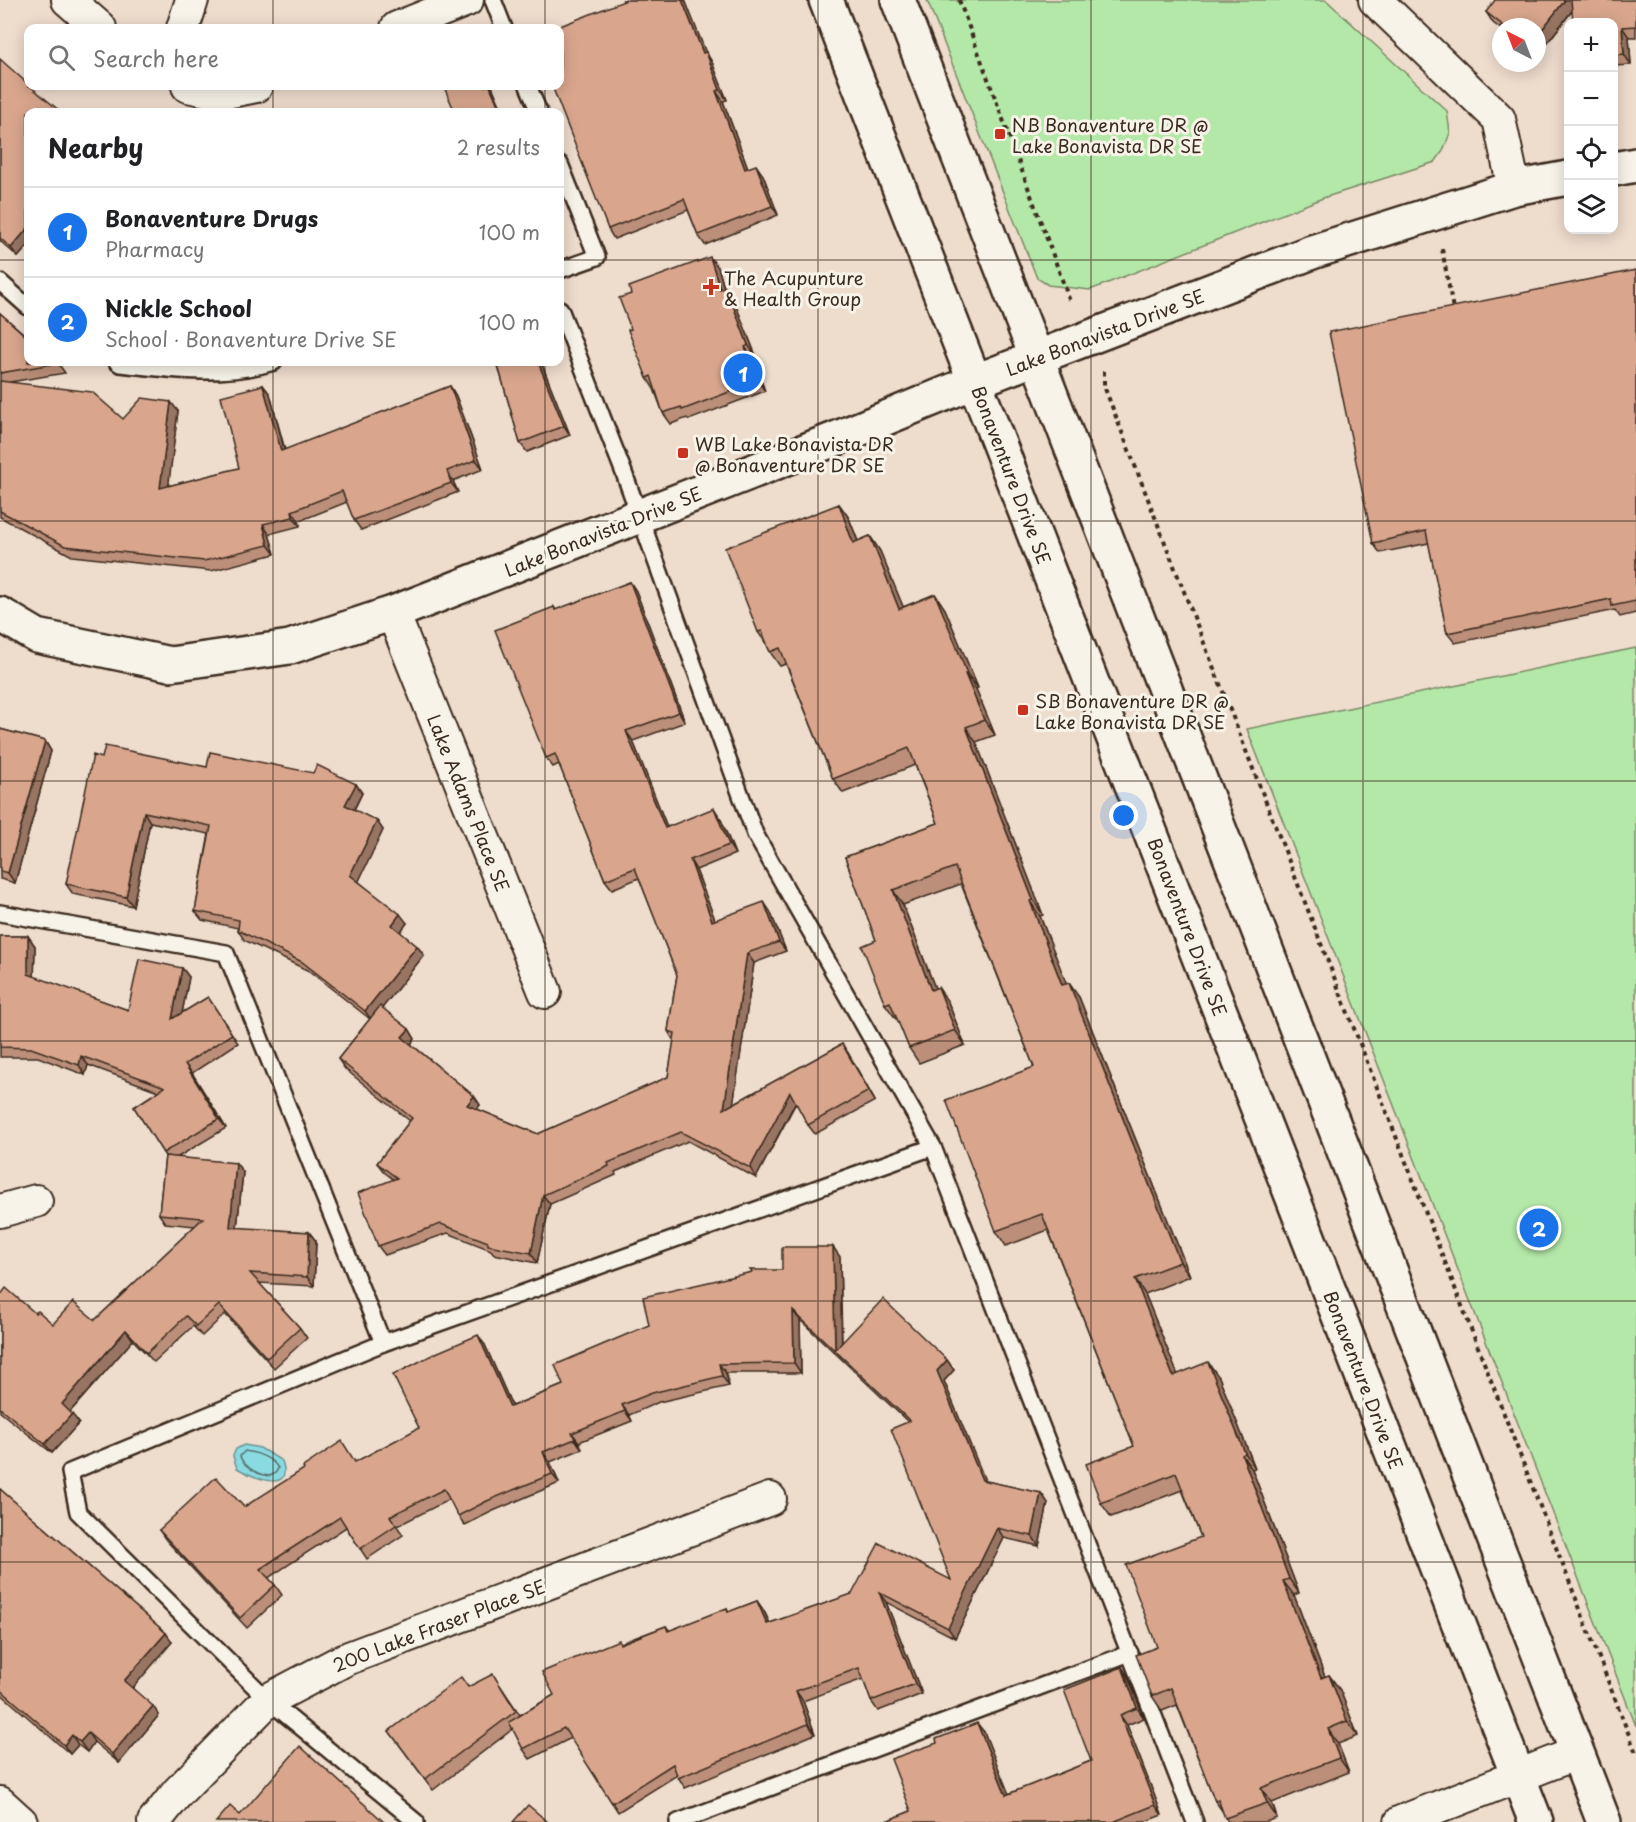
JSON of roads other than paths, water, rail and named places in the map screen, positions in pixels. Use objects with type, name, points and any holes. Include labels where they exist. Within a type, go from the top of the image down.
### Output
[{"type":"street","points":[[68,0],[95,24]]},
{"type":"street","points":[[184,24],[192,0]]},
{"type":"street","points":[[407,24],[467,0]]},
{"type":"street","name":"Bonaventure Drive SE","points":[[826,0],[1536,1822]]},
{"type":"street","points":[[898,0],[1604,1822]]},
{"type":"street","points":[[1375,0],[1499,119],[1514,188]]},
{"type":"street","points":[[207,90],[221,93],[236,90]]},
{"type":"street","points":[[1618,168],[1636,165]]},
{"type":"street","name":"Lake Bonavista Drive SE","points":[[0,614],[37,636],[170,664],[290,647],[393,613],[975,381],[1312,252],[1514,188],[1564,179]]},
{"type":"street","name":"Lake Adams Place SE","points":[[393,613],[545,992]]},
{"type":"street","points":[[0,1210],[36,1201]]},
{"type":"street","name":"200 Lake Fraser Place SE","points":[[154,1822],[178,1792],[267,1700],[346,1659],[770,1499]]},
{"type":"street","points":[[1401,1822],[1577,1753]]},
{"type":"street","points":[[0,1803],[21,1822]]},
{"type":"lane","points":[[493,0],[502,24]]},
{"type":"lane","points":[[530,90],[536,108]]},
{"type":"lane","points":[[564,174],[597,257],[564,269]]},
{"type":"lane","points":[[0,282],[24,303]]},
{"type":"lane","points":[[564,319],[640,516],[755,834],[933,1147],[1195,1822]]},
{"type":"lane","points":[[136,366],[183,372],[250,369],[260,366]]},
{"type":"lane","points":[[0,913],[226,953],[383,1343]]},
{"type":"lane","points":[[416,1822],[267,1700],[78,1512],[70,1472],[383,1343],[933,1147]]},
{"type":"lane","points":[[678,1822],[1130,1653]]},
{"type":"water","points":[[244,1445],[260,1448],[282,1461],[284,1472],[282,1478],[269,1481],[237,1468],[233,1456],[236,1449]]},
{"type":"place","name":"NB Bonaventure DR @ Lake Bonavista DR SE","points":[[1000,134]]},
{"type":"place","name":"The Acupunture & Health Group","points":[[711,287]]},
{"type":"place","name":"Bonaventure Drugs","points":[[743,373]]},
{"type":"place","name":"WB Lake Bonavista DR @ Bonaventure DR SE","points":[[683,453]]},
{"type":"place","name":"SB Bonaventure DR @ Lake Bonavista DR SE","points":[[1023,710]]},
{"type":"place","name":"Nickle School","points":[[1539,1228]]}]
